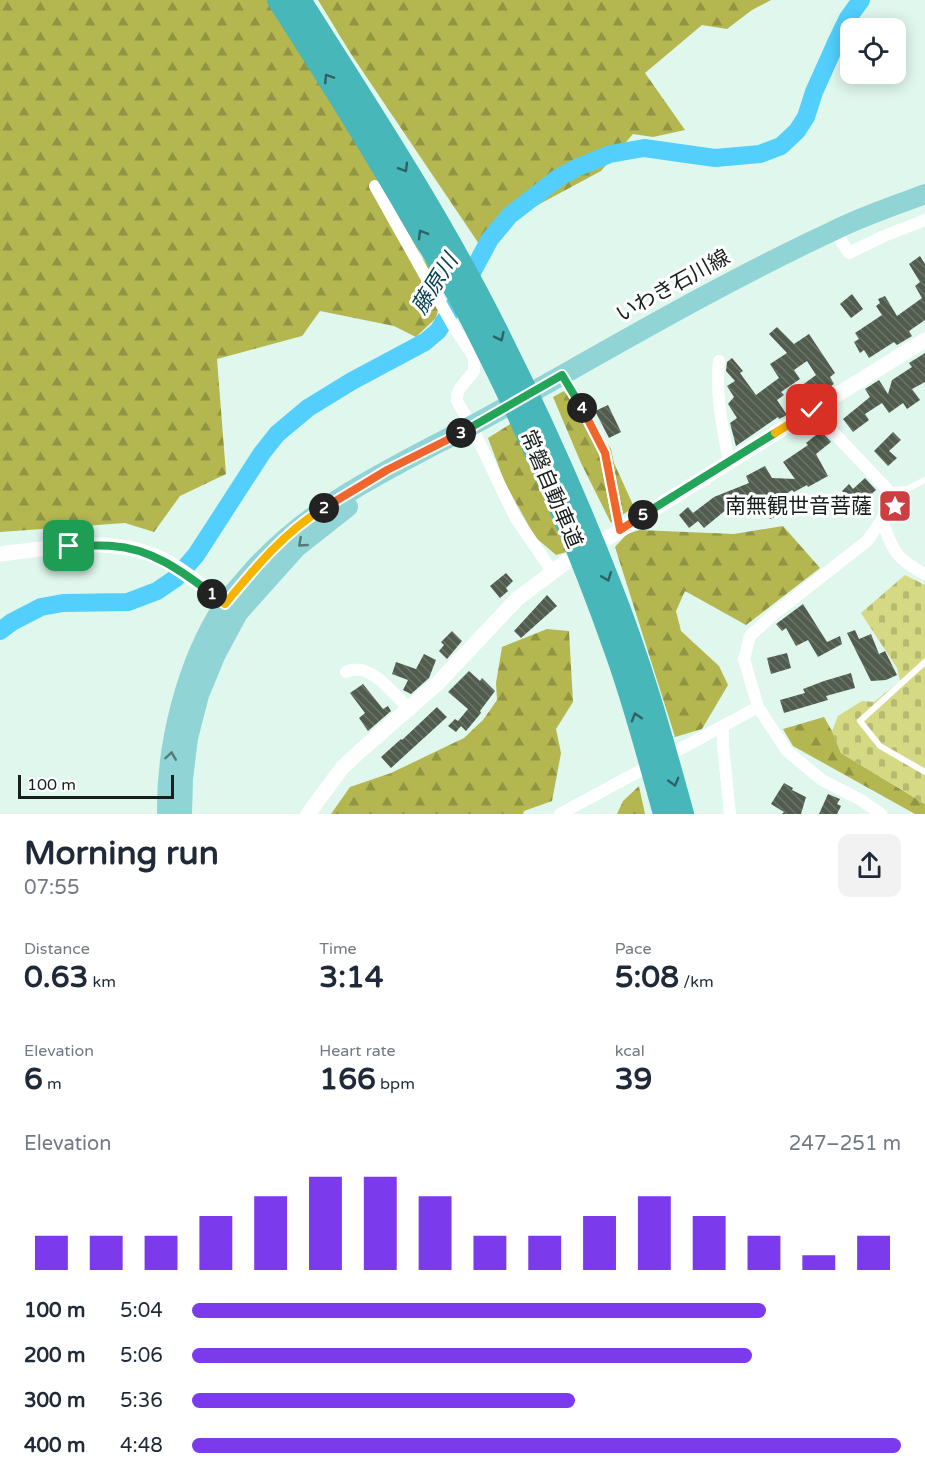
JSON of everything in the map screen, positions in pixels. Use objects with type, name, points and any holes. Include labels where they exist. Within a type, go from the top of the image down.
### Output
[{"type":"highway","name":"常磐自動車道","points":[[278,0],[367,122]]},
{"type":"highway","name":"常磐自動車道","points":[[300,0],[474,326],[565,475],[611,585],[661,733],[683,814]]},
{"type":"highway","name":"常磐自動車道","points":[[527,411],[617,655],[664,814]]},
{"type":"main road","name":"いわき石川線","points":[[167,814],[171,752],[178,719],[190,679],[208,633],[231,608],[333,517],[453,438],[708,293],[834,230],[925,194]]},
{"type":"main road","name":"いわき石川線","points":[[182,814],[188,738],[199,695],[216,654],[231,608]]},
{"type":"street","points":[[375,186],[455,329],[474,357],[474,371],[460,388],[457,401],[472,427],[514,517],[552,571]]},
{"type":"street","points":[[834,230],[849,253],[925,220]]},
{"type":"street","points":[[606,538],[925,340]]},
{"type":"street","points":[[719,361],[721,422],[729,462]]},
{"type":"street","points":[[562,375],[605,453],[620,530]]},
{"type":"street","points":[[812,410],[888,491],[887,507],[882,520],[867,540],[750,636],[744,658],[758,707],[787,751],[822,780],[861,800],[881,814]]},
{"type":"street","points":[[882,520],[891,546],[904,563],[925,574]]},
{"type":"street","points":[[0,554],[69,546],[113,546],[139,551],[168,562],[231,608]]},
{"type":"street","points":[[308,814],[342,768],[438,684],[517,599],[570,559]]},
{"type":"street","points":[[345,672],[358,669],[367,672],[410,710]]},
{"type":"street","points":[[560,814],[758,707]]},
{"type":"street","points":[[719,729],[730,814]]},
{"type":"lane","points":[[888,491],[907,489],[925,480]]},
{"type":"lane","points":[[925,662],[860,721],[880,746],[925,772]]},
{"type":"green space","points":[[0,0],[270,0],[387,178],[421,256],[444,286],[436,318],[416,337],[394,326],[320,311],[302,336],[217,359],[226,474],[180,496],[154,532],[125,523],[0,532]]},
{"type":"green space","points":[[318,0],[771,0],[752,10],[727,29],[702,25],[645,73],[685,130],[653,137],[633,134],[601,171],[534,207],[479,244],[351,54]]},
{"type":"green space","points":[[564,391],[611,449],[614,463],[634,507],[611,523],[581,463],[553,397]]},
{"type":"green space","points":[[515,421],[570,551],[556,555],[535,537],[505,483],[488,438]]},
{"type":"green space","points":[[783,526],[820,568],[746,625],[685,591],[676,611],[681,631],[719,666],[728,685],[702,729],[675,737],[615,547],[627,534],[639,530],[734,534]]},
{"type":"green space","points":[[905,575],[925,585],[925,804],[841,753],[832,731],[838,716],[862,701],[874,702],[900,681],[897,668],[861,613]]},
{"type":"green space","points":[[547,629],[569,631],[573,702],[556,729],[561,753],[552,801],[524,811],[523,814],[331,814],[350,787],[391,773],[464,738],[483,720],[497,700],[496,683],[502,647]]},
{"type":"green space","points":[[824,717],[841,753],[925,804],[925,814],[915,814],[793,746],[783,729]]},
{"type":"green space","points":[[639,786],[645,814],[617,814],[623,801]]},
{"type":"building","points":[[920,256],[925,264],[925,320],[909,331],[912,336],[897,345],[894,342],[869,358],[864,350],[860,353],[854,342],[859,339],[855,333],[882,315],[876,306],[880,303],[878,299],[885,296],[897,316],[922,298],[915,286],[920,282],[909,264]]},
{"type":"building","points":[[852,294],[863,309],[851,318],[840,304]]},
{"type":"building","points":[[777,327],[794,344],[809,334],[835,373],[830,377],[834,384],[828,388],[825,384],[809,396],[801,386],[816,375],[807,361],[794,370],[800,379],[781,392],[784,395],[777,400],[787,415],[779,419],[778,417],[736,446],[730,423],[737,418],[728,404],[734,397],[727,386],[735,381],[726,371],[727,362],[732,358],[743,371],[740,373],[756,395],[779,378],[770,364],[787,353],[769,334]]},
{"type":"building","points":[[925,353],[925,382],[912,389],[920,400],[907,409],[903,403],[889,413],[882,403],[865,414],[869,420],[853,432],[843,419],[870,397],[865,389],[879,380],[888,394],[892,380],[912,367],[909,363]]},
{"type":"building","points":[[608,405],[621,432],[609,438],[595,411]]},
{"type":"building","points":[[821,431],[831,442],[816,454],[828,476],[808,487],[807,485],[794,492],[792,490],[773,503],[779,515],[770,519],[756,497],[727,509],[704,528],[698,521],[689,528],[679,515],[688,507],[693,513],[714,497],[749,483],[746,476],[765,466],[772,478],[795,479],[783,462],[808,445],[806,443]]},
{"type":"building","points":[[893,432],[901,440],[889,451],[897,458],[888,466],[874,451]]},
{"type":"building","points":[[865,478],[876,490],[868,497],[864,493],[852,503],[842,491],[849,484],[853,489]]},
{"type":"building","points":[[506,573],[513,581],[506,588],[508,591],[500,598],[490,586]]},
{"type":"building","points":[[547,595],[557,606],[521,638],[514,631]]},
{"type":"building","points":[[803,604],[827,642],[840,636],[842,644],[818,657],[808,640],[796,646],[786,628],[782,631],[776,624]]},
{"type":"building","points":[[855,630],[859,639],[871,634],[879,654],[885,651],[897,675],[886,680],[871,681],[847,633]]},
{"type":"building","points":[[452,631],[462,641],[447,659],[439,651],[444,645],[441,642]]},
{"type":"building","points":[[787,653],[791,668],[771,674],[767,658]]},
{"type":"building","points":[[424,654],[436,660],[429,678],[411,694],[403,690],[408,680],[392,674],[396,662],[416,669]]},
{"type":"building","points":[[469,671],[480,681],[482,678],[495,691],[466,731],[461,726],[456,732],[448,726],[455,719],[458,721],[468,709],[448,692]]},
{"type":"building","points":[[851,673],[855,688],[826,696],[828,700],[784,713],[780,700],[805,693],[803,689]]},
{"type":"building","points":[[363,684],[383,709],[388,706],[391,711],[368,731],[359,718],[365,713],[350,693]]},
{"type":"building","points":[[437,707],[447,717],[391,768],[381,757]]},
{"type":"building","points":[[784,783],[806,797],[801,814],[782,814],[784,812],[771,804]]},
{"type":"building","points":[[828,794],[840,799],[837,804],[841,806],[837,814],[819,814]]},
{"type":"waterway","name":"藤原川","points":[[0,631],[41,607],[63,603],[128,602],[157,591],[176,578],[196,555],[262,453],[277,434],[308,408],[352,381],[425,342],[438,331],[490,239],[510,215],[558,178],[610,154],[644,148],[715,158],[760,154],[781,146],[797,131],[806,117],[814,92],[836,43],[848,18],[861,0]]},
{"type":"place","name":"南無観世音菩薩","points":[[895,506]]},
{"type":"route","points":[[69,546],[113,546],[139,551],[168,562],[225,604],[259,564],[291,532],[318,511],[387,470],[453,438],[562,375],[605,453],[620,530],[812,410]]}]
